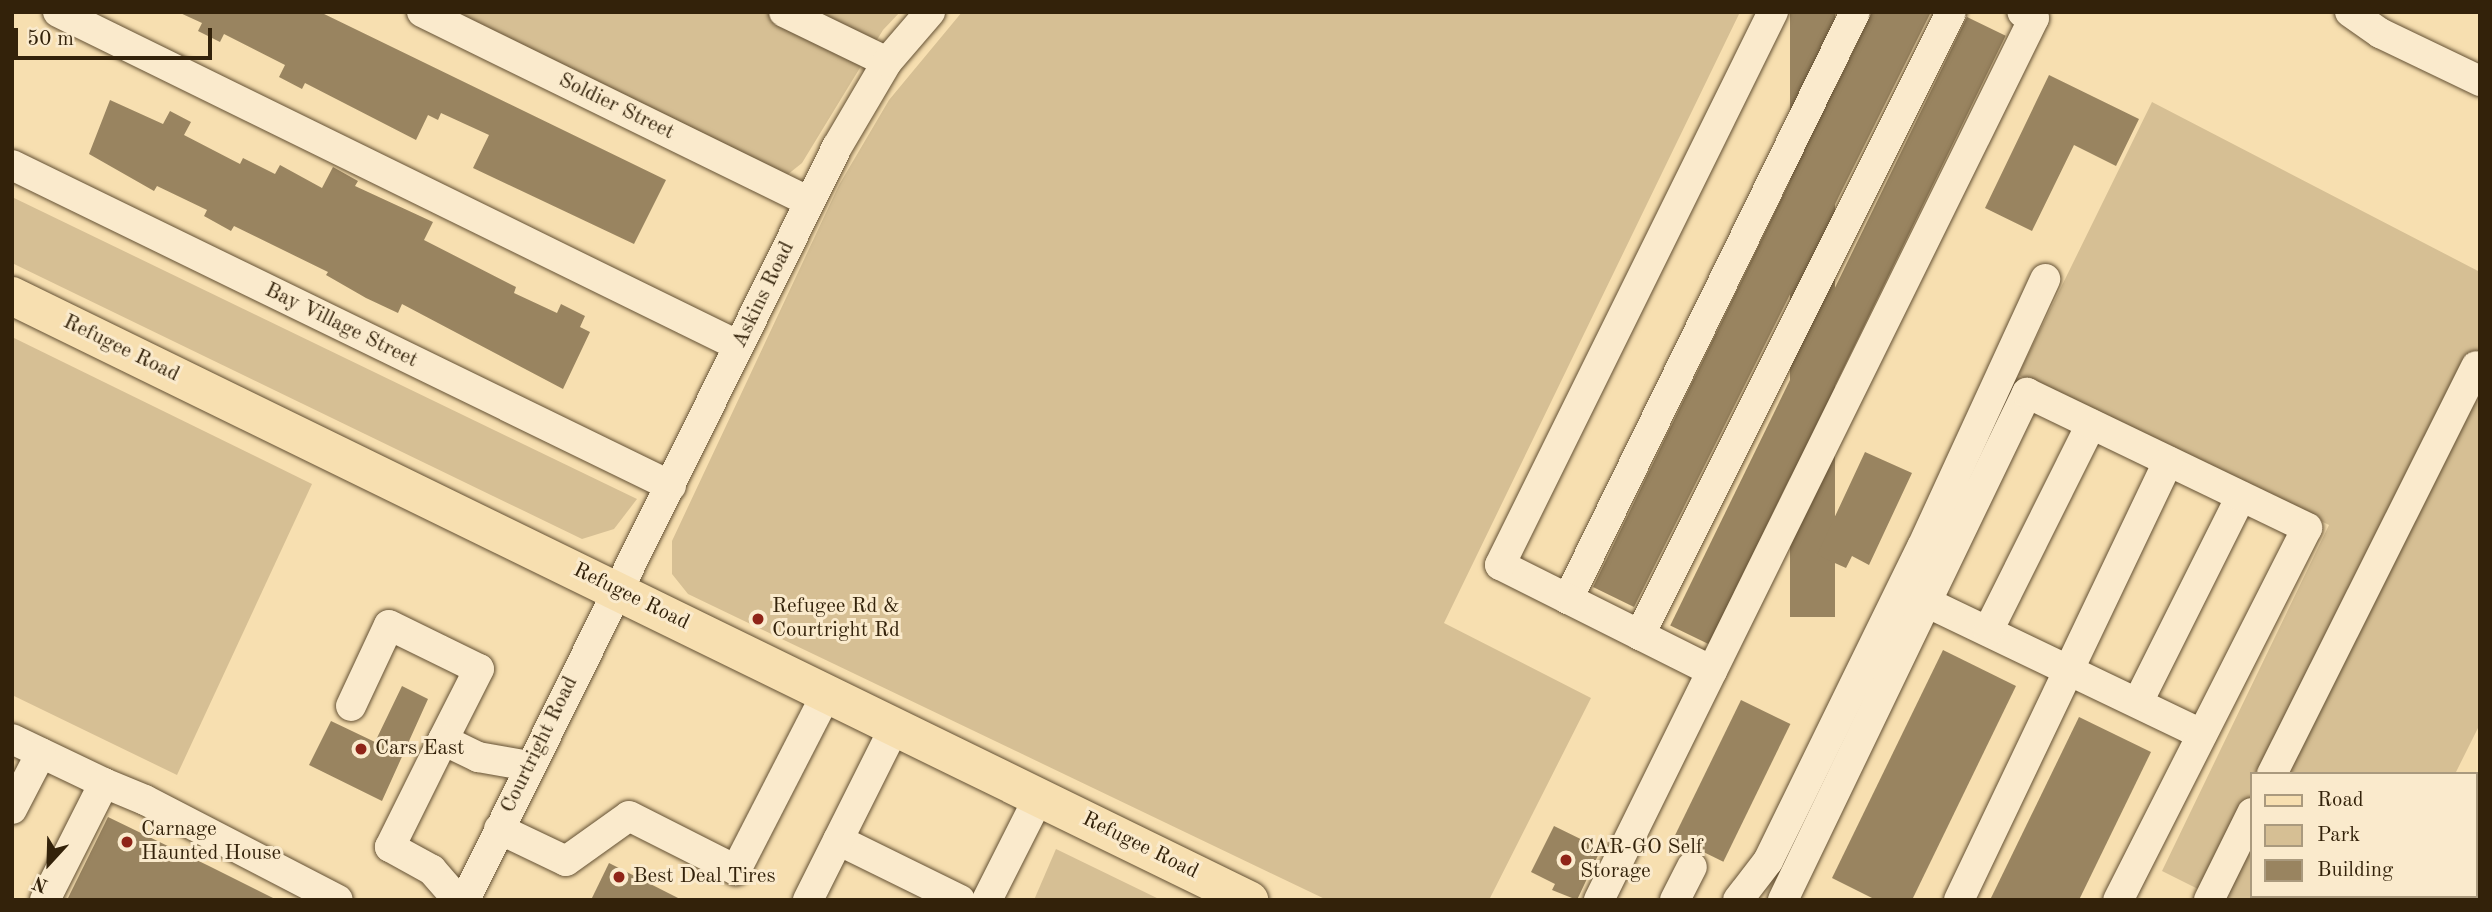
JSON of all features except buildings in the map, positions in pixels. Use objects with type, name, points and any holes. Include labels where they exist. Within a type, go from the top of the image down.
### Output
[{"type":"main road","name":"Refugee Road","points":[[12,296],[1249,900]]},
{"type":"street","points":[[58,12],[739,345]]},
{"type":"street","name":"Soldier Street","points":[[422,12],[809,202]]},
{"type":"street","points":[[784,12],[887,62]]},
{"type":"street","name":"Askins Road","points":[[617,590],[671,486],[809,202],[887,62],[930,12]]},
{"type":"street","points":[[1712,671],[1500,565],[1773,12]]},
{"type":"street","points":[[1568,599],[1855,12]]},
{"type":"street","points":[[1640,635],[1951,12]]},
{"type":"street","points":[[1599,900],[2034,18],[2022,12]]},
{"type":"street","points":[[2350,12],[2379,33],[2480,81]]},
{"type":"street","name":"Bay Village Street","points":[[12,165],[671,486]]},
{"type":"street","points":[[1738,900],[1768,861],[1922,547],[2045,279]]},
{"type":"street","points":[[2273,772],[2476,366]]},
{"type":"street","points":[[1788,898],[2027,393],[2307,528],[2118,900]]},
{"type":"street","points":[[1988,631],[2091,424]]},
{"type":"street","points":[[1959,900],[2168,461]]},
{"type":"street","points":[[2138,702],[2241,496]]},
{"type":"street","name":"Courtright Road","points":[[465,900],[617,590]]},
{"type":"street","points":[[1926,602],[2069,668],[2202,734]]},
{"type":"street","points":[[351,706],[389,625],[479,669],[390,847],[432,870],[458,900]]},
{"type":"street","points":[[499,829],[566,861],[629,816],[736,870],[827,693]]},
{"type":"street","points":[[808,900],[895,726]]},
{"type":"street","points":[[12,738],[145,800],[338,900]]},
{"type":"street","points":[[443,740],[478,757],[529,766]]},
{"type":"street","points":[[12,809],[41,753]]},
{"type":"street","points":[[46,900],[104,783]]},
{"type":"street","points":[[987,900],[1039,797]]},
{"type":"street","points":[[2209,900],[2250,817]]},
{"type":"street","points":[[838,840],[960,900]]},
{"type":"street","points":[[1675,900],[1692,867]]},
{"type":"green space","points":[[457,12],[900,12],[883,30],[802,163],[787,175]]},
{"type":"green space","points":[[962,12],[1740,12],[1444,623],[1591,698],[1489,900],[1327,900],[688,594],[672,574],[672,541],[839,185],[889,100]]},
{"type":"green space","points":[[2152,102],[2480,272],[2480,724],[2456,772],[2250,772],[2250,898],[2394,898],[2393,900],[2220,900],[2162,871],[2329,525],[2018,375]]},
{"type":"green space","points":[[12,197],[637,499],[614,529],[582,539],[12,263]]},
{"type":"green space","points":[[12,337],[312,484],[177,775],[12,695]]},
{"type":"green space","points":[[1056,849],[1161,900],[1034,900]]},
{"type":"place","name":"Refugee Rd & Courtright Rd","points":[[758,619]]},
{"type":"place","name":"Cars East","points":[[361,749]]},
{"type":"place","name":"Carnage Haunted House","points":[[127,842]]},
{"type":"place","name":"CAR-GO Self Storage","points":[[1566,860]]},
{"type":"place","name":"Best Deal Tires","points":[[619,877]]}]
